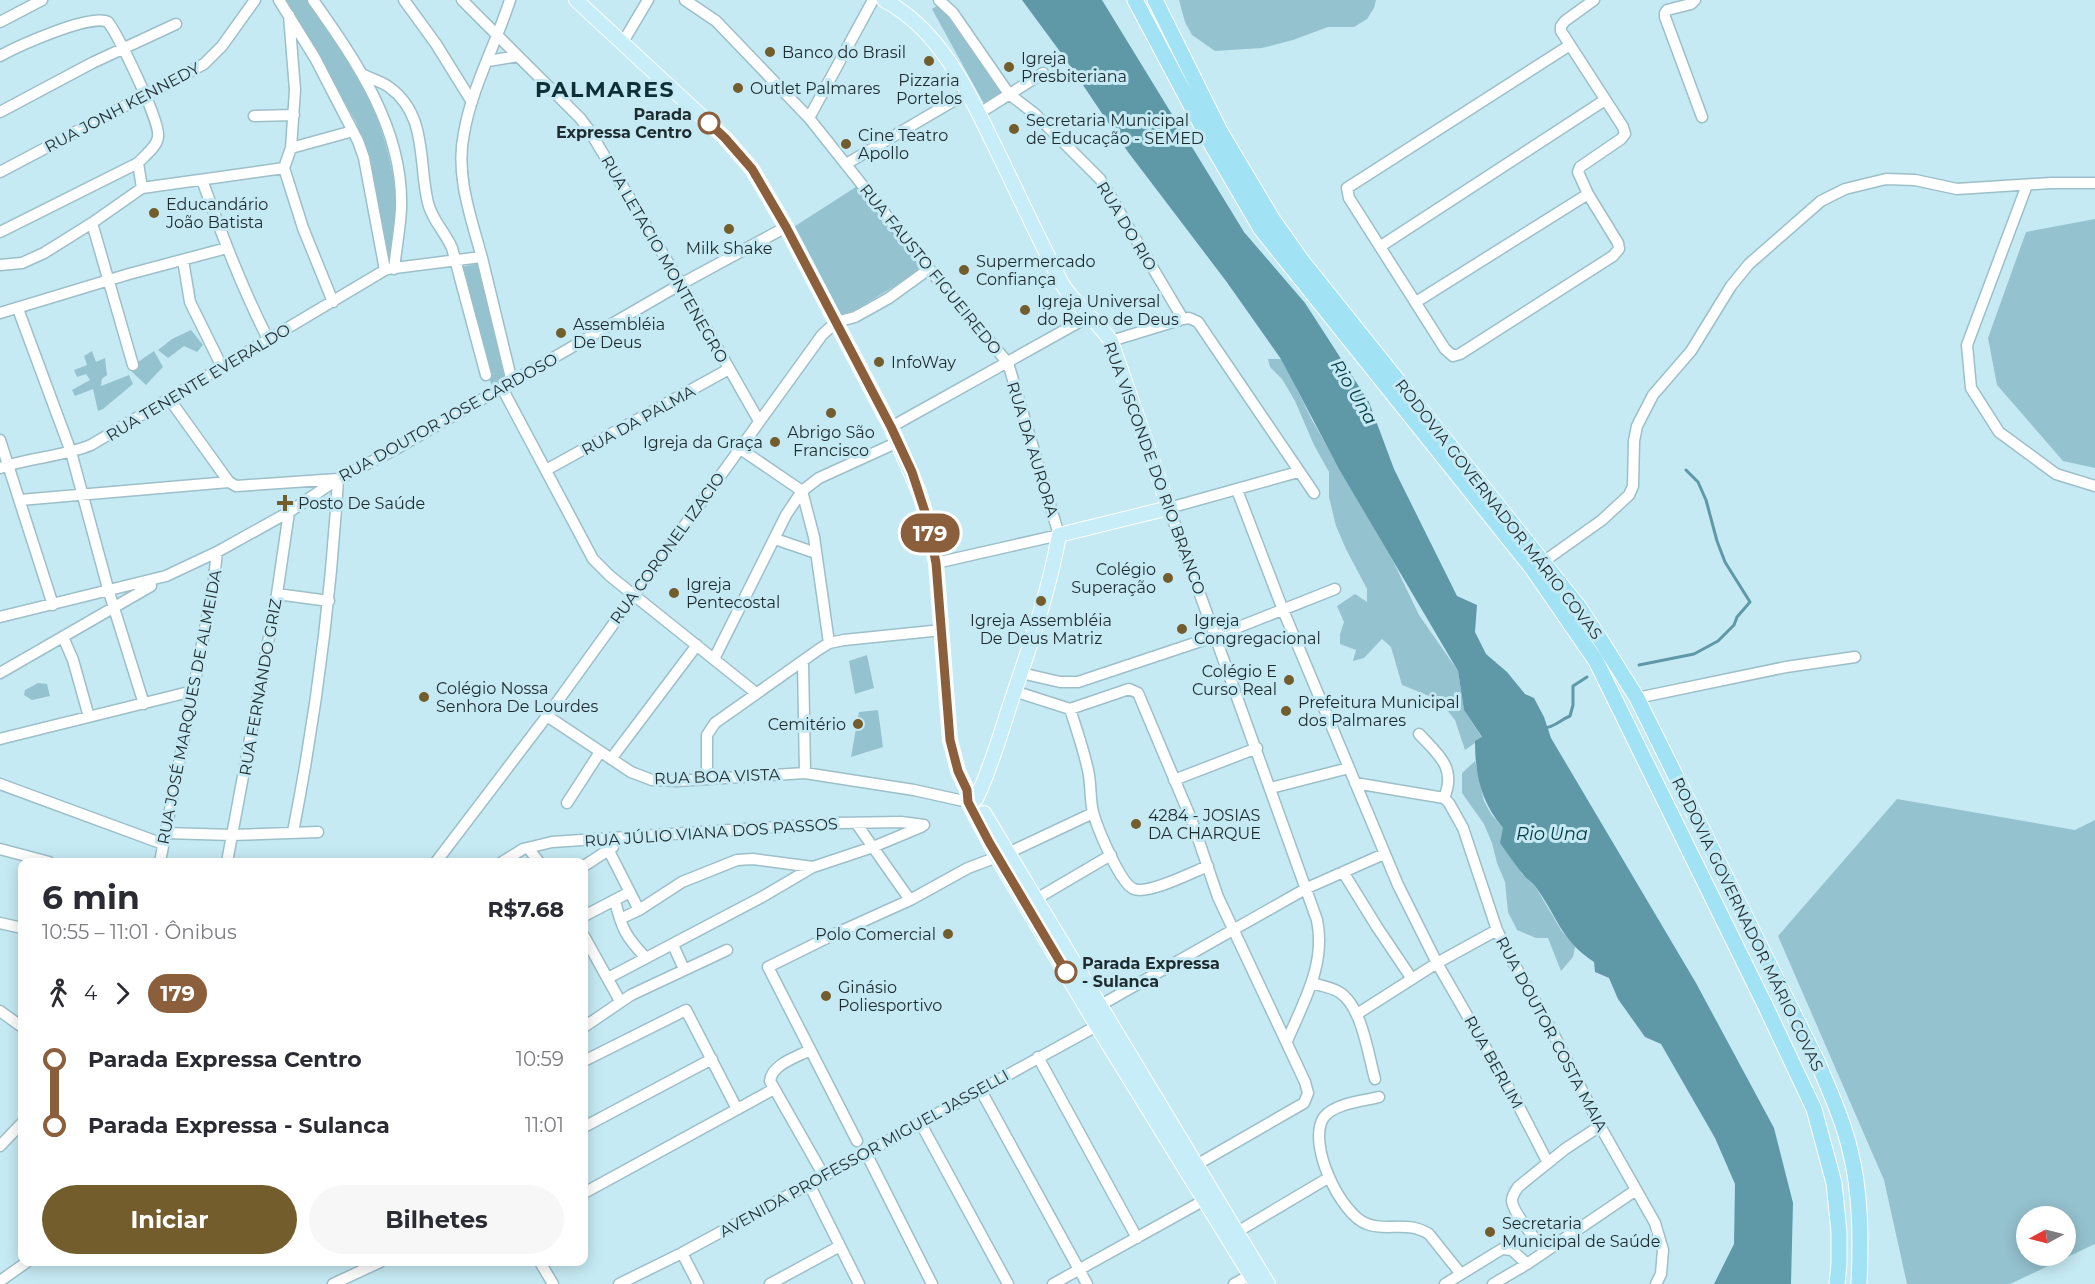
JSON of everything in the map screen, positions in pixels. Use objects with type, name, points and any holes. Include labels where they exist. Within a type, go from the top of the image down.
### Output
[{"type":"highway","name":"RODOVIA GOVERNADOR MÁRIO COVAS","points":[[1136,0],[1213,147],[1262,229],[1526,560],[1596,661],[1766,1005],[1814,1109],[1834,1183],[1839,1232],[1837,1284]]},
{"type":"highway","name":"RODOVIA GOVERNADOR MÁRIO COVAS","points":[[1155,0],[1220,131],[1273,220],[1302,261],[1584,614],[1637,698],[1803,1033],[1836,1106],[1857,1182],[1860,1235],[1859,1284]]},
{"type":"main road","points":[[576,0],[737,151],[752,169],[786,227],[891,427],[919,492],[936,563],[950,740],[958,771],[970,797],[1030,902],[1255,1275]]},
{"type":"main road","name":"RUA VISCONDE DO RIO BRANCO","points":[[884,0],[911,18],[944,53],[978,114],[1067,294],[1111,341],[1169,508]]},
{"type":"main road","points":[[970,797],[988,774],[1050,576],[1059,535],[1169,508]]},
{"type":"main road","points":[[1068,965],[1099,1006],[1102,1022]]},
{"type":"street","points":[[0,22],[42,0]]},
{"type":"street","name":"RUA JONH KENNEDY","points":[[0,172],[204,64],[213,56],[255,0]]},
{"type":"street","points":[[279,0],[315,58],[353,131],[364,158],[389,269]]},
{"type":"street","points":[[314,0],[349,49],[386,123],[399,183],[401,209],[389,269]]},
{"type":"street","points":[[404,0],[436,44],[472,102]]},
{"type":"street","name":"RUA LETACIO MONTENEGRO","points":[[462,0],[590,130],[759,421]]},
{"type":"street","points":[[510,0],[472,102],[463,134],[461,155],[466,200],[512,382]]},
{"type":"street","points":[[623,42],[648,0]]},
{"type":"street","name":"RUA FAUSTO FIGUEIREDO","points":[[685,0],[716,21],[809,118],[1008,363]]},
{"type":"street","points":[[809,118],[873,0]]},
{"type":"street","name":"RUA DO RIO","points":[[939,0],[953,13],[1009,94],[1035,114],[1100,179],[1183,319],[1190,318],[1198,322],[1314,494]]},
{"type":"street","points":[[1570,45],[1347,188],[1349,198],[1449,354],[1453,356],[1460,354],[1613,256],[1619,249],[1618,243],[1588,194],[1578,172],[1580,166],[1622,139],[1625,134],[1623,128],[1605,100],[1570,45],[1561,31],[1561,26],[1570,16],[1594,0]]},
{"type":"street","points":[[1695,0],[1692,4],[1667,10],[1665,17],[1702,117]]},
{"type":"street","points":[[289,15],[295,90],[291,148],[284,168],[303,228],[333,302]]},
{"type":"street","points":[[0,56],[49,34],[101,19],[108,22],[146,96],[158,129],[155,145],[138,163],[0,232]]},
{"type":"street","points":[[0,112],[122,48],[176,24]]},
{"type":"street","points":[[488,61],[518,56]]},
{"type":"street","points":[[978,114],[1042,73]]},
{"type":"street","points":[[364,75],[387,86],[400,96],[412,116],[419,136],[430,211],[435,223],[448,239],[456,262],[486,375]]},
{"type":"street","points":[[846,164],[967,93]]},
{"type":"street","points":[[1381,246],[1605,100]]},
{"type":"street","points":[[254,116],[294,115]]},
{"type":"street","points":[[291,148],[353,131]]},
{"type":"street","points":[[138,163],[142,188]]},
{"type":"street","points":[[0,265],[14,265],[28,261],[92,223],[142,188],[284,168]]},
{"type":"street","points":[[1543,562],[1602,520],[1629,495],[1633,486],[1636,426],[1653,395],[1691,351],[1731,286],[1749,264],[1821,201],[1845,189],[1886,179],[1915,180],[1957,189],[2095,183]]},
{"type":"street","points":[[202,180],[250,305],[268,339]]},
{"type":"street","points":[[2027,185],[1966,345],[1971,388],[1999,432],[2056,474],[2095,486]]},
{"type":"street","points":[[1416,302],[1588,194]]},
{"type":"street","points":[[92,223],[133,365]]},
{"type":"street","name":"RUA DOUTOR JOSE CARDOSO","points":[[0,617],[109,592],[166,576],[217,552],[289,512],[338,479],[786,227]]},
{"type":"street","points":[[0,313],[227,248]]},
{"type":"street","points":[[389,269],[481,257]]},
{"type":"street","points":[[183,260],[190,302],[222,367]]},
{"type":"street","name":"RUA CORONEL IZACIO","points":[[439,858],[547,716],[822,335],[836,322],[846,321],[872,307],[909,284],[929,268]]},
{"type":"street","name":"RUA TENENTE EVERALDO","points":[[4,466],[71,452],[91,445],[389,269]]},
{"type":"street","points":[[18,309],[71,452],[109,592],[144,704]]},
{"type":"street","points":[[891,427],[1090,316]]},
{"type":"street","points":[[1111,341],[1183,319]]},
{"type":"street","name":"RUA DA AURORA","points":[[1008,363],[1059,535]]},
{"type":"street","name":"RUA DA PALMA","points":[[546,470],[729,369]]},
{"type":"street","points":[[502,388],[593,559],[610,576],[756,693]]},
{"type":"street","points":[[170,400],[229,482],[236,486],[338,479],[329,601],[317,699],[293,832]]},
{"type":"street","points":[[0,440],[4,466],[20,500],[53,605]]},
{"type":"street","points":[[714,659],[786,515],[802,491],[819,478],[898,442]]},
{"type":"street","points":[[739,448],[802,491],[816,553],[829,643]]},
{"type":"street","points":[[1169,508],[1298,472]]},
{"type":"street","points":[[20,500],[229,482]]},
{"type":"street","name":"RUA BERLIM","points":[[1237,490],[1283,610],[1384,854],[1437,963],[1514,1097],[1548,1163]]},
{"type":"street","name":"RUA VISCONDE DO RIO BRANCO","points":[[1169,508],[1257,748],[1317,921],[1321,944],[1312,983],[1287,1041]]},
{"type":"street","name":"RUA FERNANDO GRIZ","points":[[228,858],[277,594],[289,512]]},
{"type":"street","points":[[936,563],[1059,535]]},
{"type":"street","points":[[775,539],[816,553]]},
{"type":"street","name":"RUA JOSÉ MARQUES DE ALMEIDA","points":[[161,858],[213,587],[217,552]]},
{"type":"street","points":[[0,673],[166,576]]},
{"type":"street","points":[[1021,673],[1060,682],[1078,682],[1216,636],[1335,589]]},
{"type":"street","points":[[277,594],[329,601]]},
{"type":"street","points":[[707,778],[706,743],[714,723],[829,643],[942,630]]},
{"type":"street","points":[[63,637],[89,717]]},
{"type":"street","points":[[611,759],[697,645]]},
{"type":"street","points":[[1637,698],[1786,667],[1855,657]]},
{"type":"street","points":[[803,661],[805,773]]},
{"type":"street","points":[[1014,691],[1070,709],[1129,689],[1138,693],[1192,821],[1218,897],[1305,1082],[1307,1099],[1304,1103],[1191,1169]]},
{"type":"street","points":[[0,739],[193,691]]},
{"type":"street","points":[[1070,709],[1084,754],[1094,813],[1123,879],[1135,890],[1149,889],[1208,866]]},
{"type":"street","name":"RUA BOA VISTA","points":[[547,716],[643,778],[663,781],[805,773],[970,797]]},
{"type":"street","points":[[1355,783],[1444,798],[1449,785],[1445,761],[1419,734]]},
{"type":"street","points":[[1174,780],[1257,748]]},
{"type":"street","points":[[567,803],[600,752]]},
{"type":"street","points":[[1271,788],[1349,768]]},
{"type":"street","points":[[3,785],[165,839],[318,832]]},
{"type":"street","name":"RUA DOUTOR COSTA MAIA","points":[[1444,798],[1463,828],[1497,930],[1600,1126],[1655,1223],[1663,1250],[1661,1274],[1656,1284]]},
{"type":"street","points":[[857,1141],[768,968],[910,900],[968,868],[1003,855],[1094,813]]},
{"type":"street","name":"RUA JÚLIO VIANA DOS PASSOS","points":[[509,858],[528,848],[552,842],[856,823],[901,822],[924,825],[873,846]]},
{"type":"street","points":[[856,823],[910,900]]},
{"type":"street","points":[[588,864],[609,851],[623,838]]},
{"type":"street","points":[[608,978],[762,897],[813,867],[873,846]]},
{"type":"street","points":[[528,848],[536,858]]},
{"type":"street","points":[[0,849],[34,858]]},
{"type":"street","points":[[609,851],[639,910]]},
{"type":"street","points":[[1099,1006],[1307,888],[1384,854]]},
{"type":"street","points":[[1030,902],[1111,855]]},
{"type":"street","points":[[620,919],[639,910],[682,882],[737,860],[753,859],[813,867]]},
{"type":"street","points":[[1343,872],[1412,979]]},
{"type":"street","points":[[588,914],[630,892]]},
{"type":"street","points":[[615,900],[629,940],[646,958]]},
{"type":"street","points":[[0,923],[18,927]]},
{"type":"street","points":[[1357,1014],[1437,963],[1497,930]]},
{"type":"street","points":[[588,943],[620,1001]]},
{"type":"street","points":[[673,945],[684,969]]},
{"type":"street","points":[[588,1021],[620,1001],[727,950]]},
{"type":"street","points":[[1312,983],[1340,993],[1357,1014],[1375,1079]]},
{"type":"street","points":[[588,1059],[686,1010],[737,1109]]},
{"type":"street","points":[[0,1011],[18,1024]]},
{"type":"street","name":"AVENIDA PROFESSOR MIGUEL JASSELLI","points":[[623,1283],[921,1124],[1102,1022]]},
{"type":"street","points":[[810,1050],[776,1068],[770,1081],[824,1176]]},
{"type":"street","points":[[1038,1057],[1137,1238]]},
{"type":"street","points":[[588,1125],[712,1059]]},
{"type":"street","points":[[588,1191],[774,1089]]},
{"type":"street","points":[[980,1089],[1087,1284]]},
{"type":"street","points":[[1379,1097],[1337,1108],[1324,1118],[1320,1128],[1318,1147],[1328,1178],[1355,1216],[1365,1224],[1413,1227],[1422,1230],[1429,1234],[1461,1274]]},
{"type":"street","points":[[921,1124],[1008,1284]]},
{"type":"street","points":[[1545,1251],[1514,1208],[1512,1198],[1518,1188],[1565,1149],[1600,1126]]},
{"type":"street","points":[[0,1146],[18,1127]]},
{"type":"street","points":[[866,1153],[932,1284]]},
{"type":"street","points":[[1232,1235],[1328,1178]]},
{"type":"street","points":[[809,1184],[859,1284]]},
{"type":"street","points":[[1493,1284],[1527,1264],[1636,1190]]},
{"type":"street","points":[[1053,1284],[1208,1198]]},
{"type":"street","points":[[770,1284],[783,1281],[840,1246]]},
{"type":"street","points":[[1445,1284],[1502,1249],[1512,1250],[1527,1264]]},
{"type":"street","points":[[682,1253],[698,1284]]},
{"type":"street","points":[[0,1281],[21,1266]]},
{"type":"street","points":[[333,1284],[371,1266]]},
{"type":"street","points":[[542,1266],[553,1284]]},
{"type":"street","points":[[1234,1284],[1255,1275]]},
{"type":"shaded area","points":[[285,0],[307,0],[356,72],[374,110],[388,153],[396,194],[395,222],[388,262],[369,159],[356,122]]},
{"type":"shaded area","points":[[1179,0],[1376,0],[1367,19],[1354,27],[1328,27],[1262,48],[1215,51],[1192,35],[1185,22]]},
{"type":"shaded area","points":[[943,2],[1006,92],[988,105],[983,102],[932,9]]},
{"type":"shaded area","points":[[859,185],[923,269],[842,318],[792,228]]},
{"type":"shaded area","points":[[2095,219],[2095,468],[2063,461],[1997,385],[1988,338],[2026,232]]},
{"type":"shaded area","points":[[480,263],[508,381],[492,388],[461,267]]},
{"type":"shaded area","points":[[191,330],[203,345],[197,352],[184,346],[168,358],[158,350],[172,339]]},
{"type":"shaded area","points":[[92,351],[96,362],[105,358],[107,375],[102,379],[101,386],[129,375],[133,384],[98,411],[93,389],[75,396],[72,390],[90,380],[86,374],[77,377],[74,370],[87,365],[84,356]]},
{"type":"shaded area","points":[[154,351],[163,367],[146,385],[132,372],[138,362]]},
{"type":"shaded area","points":[[1268,359],[1282,359],[1312,420],[1393,561],[1419,615],[1458,671],[1464,710],[1482,738],[1465,750],[1455,720],[1439,700],[1402,685],[1391,647],[1382,639],[1364,658],[1353,661],[1356,650],[1340,644],[1344,622],[1337,606],[1355,594],[1367,602],[1367,589],[1336,526],[1329,497],[1329,472],[1314,445],[1295,401],[1282,379],[1270,367]]},
{"type":"shaded area","points":[[867,655],[874,688],[855,694],[849,661]]},
{"type":"shaded area","points":[[38,683],[47,684],[50,696],[32,700],[24,695],[25,690]]},
{"type":"shaded area","points":[[878,710],[883,747],[851,757],[859,712]]},
{"type":"shaded area","points":[[1475,761],[1484,801],[1503,828],[1522,874],[1535,886],[1561,930],[1575,947],[1573,957],[1561,971],[1548,938],[1536,938],[1517,930],[1508,912],[1505,882],[1492,843],[1484,824],[1462,793],[1462,773]]},
{"type":"shaded area","points":[[1897,799],[2075,830],[2095,820],[2095,1244],[2076,1253],[2076,1206],[2016,1206],[2016,1266],[2048,1266],[2010,1284],[1907,1284],[1884,1180],[1778,936]]},
{"type":"water","name":"Rio Una","points":[[1022,0],[1102,0],[1244,232],[1305,303],[1369,402],[1394,469],[1457,596],[1477,605],[1475,632],[1486,654],[1507,672],[1525,694],[1534,698],[1551,738],[1696,983],[1774,1128],[1793,1203],[1791,1284],[1714,1284],[1734,1244],[1735,1184],[1715,1138],[1661,1044],[1645,1037],[1618,999],[1609,978],[1595,972],[1594,962],[1566,936],[1535,886],[1523,875],[1500,843],[1503,828],[1484,798],[1478,777],[1475,741],[1482,737],[1464,710],[1458,671],[1339,469],[1281,359],[1226,281],[1128,152],[1064,57]]},
{"type":"waterway","points":[[1639,665],[1694,654],[1718,641],[1734,625],[1737,617],[1750,602],[1725,562],[1706,500],[1698,482],[1686,470]]},
{"type":"waterway","points":[[1544,728],[1570,716],[1573,705],[1573,686],[1587,677]]},
{"type":"bus line","name":"179","points":[[709,123],[752,169],[786,227],[891,427],[912,472],[927,518],[936,563],[950,740],[958,771],[967,790],[968,802],[997,857],[1066,972]]},
{"type":"place","name":"Banco do Brasil","points":[[770,52]]},
{"type":"place","name":"Pizzaria Portelos","points":[[929,61]]},
{"type":"place","name":"Igreja Presbiteriana","points":[[1009,67]]},
{"type":"place","name":"Outlet Palmares","points":[[738,88]]},
{"type":"place","name":"Parada Expressa Centro","points":[[709,123]]},
{"type":"place","name":"Secretaria Municipal de Educação - SEMED","points":[[1014,129]]},
{"type":"place","name":"Cine Teatro Apollo","points":[[846,144]]},
{"type":"place","name":"Educandário João Batista","points":[[154,213]]},
{"type":"place","name":"Milk Shake","points":[[729,229]]},
{"type":"place","name":"Supermercado Confiança","points":[[964,270]]},
{"type":"place","name":"Igreja Universal do Reino de Deus","points":[[1025,310]]},
{"type":"place","name":"Assembléia De Deus","points":[[561,333]]},
{"type":"place","name":"InfoWay","points":[[879,362]]},
{"type":"place","name":"Abrigo São Francisco","points":[[831,413]]},
{"type":"place","name":"Igreja da Graça","points":[[775,442]]},
{"type":"place","name":"Posto De Saúde","points":[[285,503]]},
{"type":"place","name":"Colégio Superação","points":[[1168,578]]},
{"type":"place","name":"Igreja Pentecostal","points":[[674,593]]},
{"type":"place","name":"Igreja Assembléia De Deus Matriz","points":[[1041,601]]},
{"type":"place","name":"Igreja Congregacional","points":[[1182,629]]},
{"type":"place","name":"Colégio E Curso Real","points":[[1289,680]]},
{"type":"place","name":"Colégio Nossa Senhora De Lourdes","points":[[424,697]]},
{"type":"place","name":"Prefeitura Municipal dos Palmares","points":[[1286,711]]},
{"type":"place","name":"Cemitério","points":[[858,724]]},
{"type":"place","name":"4284 - JOSIAS DA CHARQUE","points":[[1136,824]]},
{"type":"place","name":"Polo Comercial","points":[[948,934]]},
{"type":"place","name":"Parada Expressa - Sulanca","points":[[1066,972]]},
{"type":"place","name":"Ginásio Poliesportivo","points":[[826,996]]},
{"type":"place","name":"Secretaria Municipal de Saúde","points":[[1490,1232]]},
{"type":"district","name":"PALMARES","points":[[605,89]]}]
